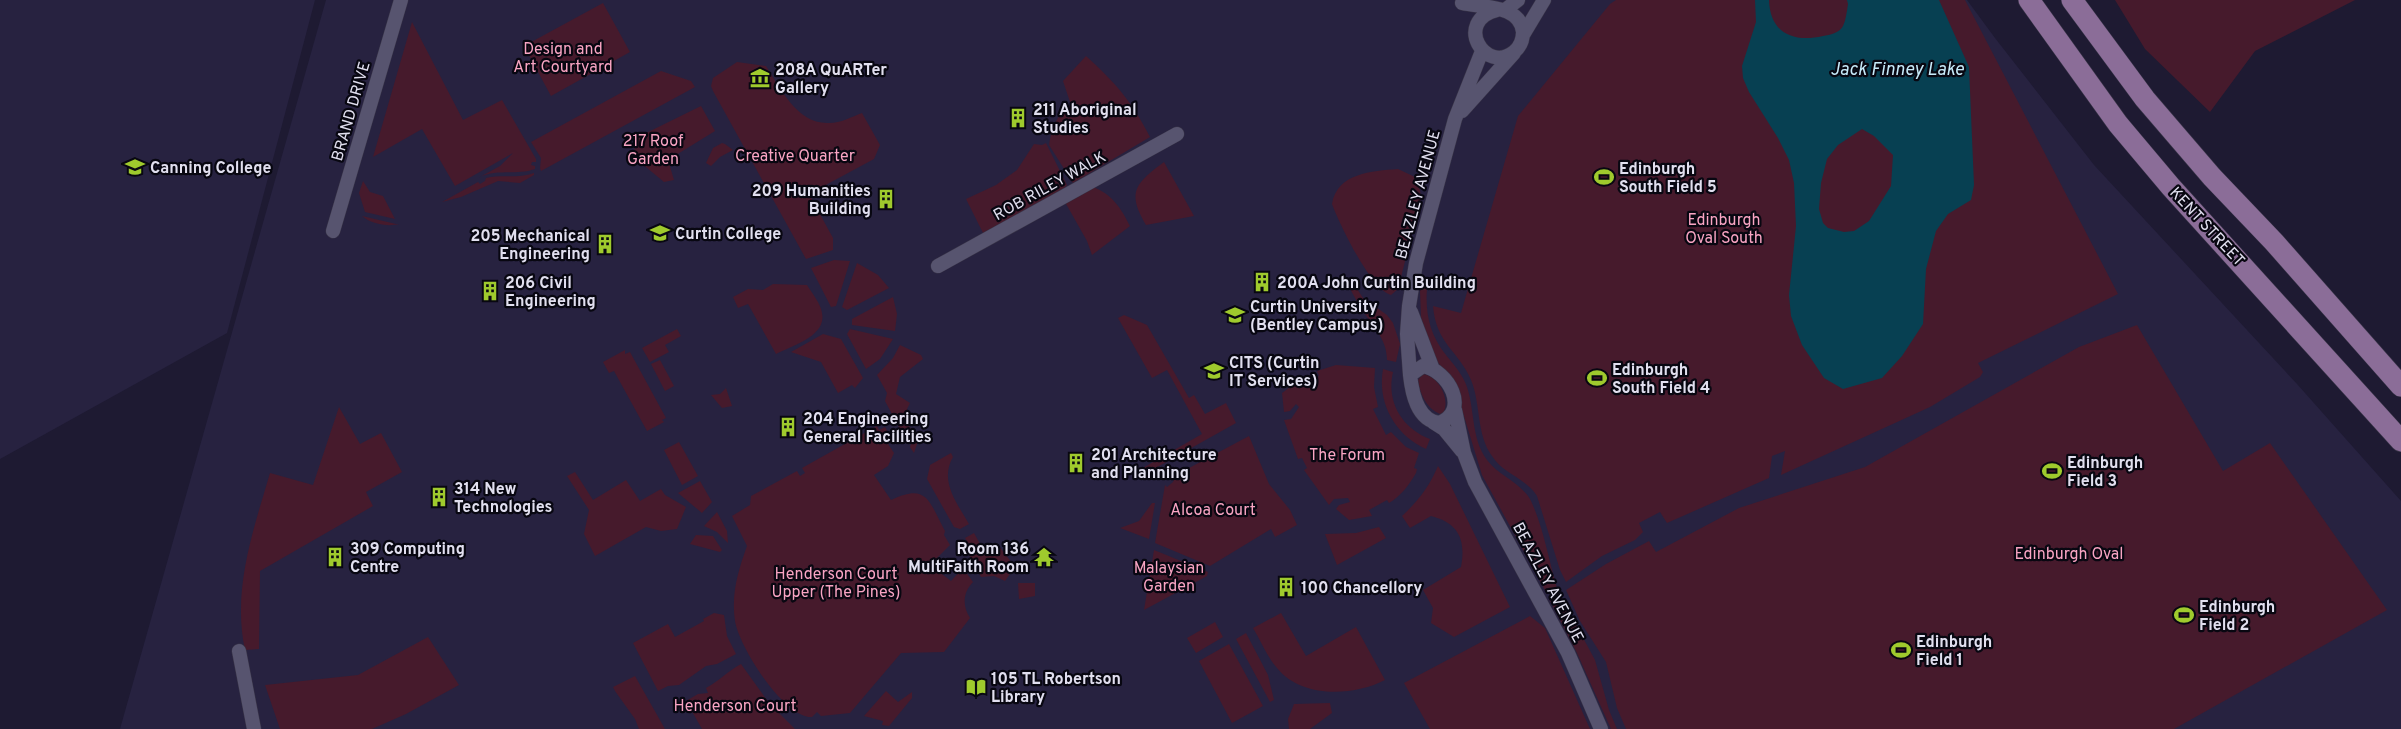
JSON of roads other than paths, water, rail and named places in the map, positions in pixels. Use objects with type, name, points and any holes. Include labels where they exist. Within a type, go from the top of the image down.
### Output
[{"type":"main road","name":"KENT STREET","points":[[2029,0],[2118,124],[2172,187],[2401,441]]},
{"type":"main road","points":[[2072,0],[2145,100],[2401,386]]},
{"type":"street","name":"BRAND DRIVE","points":[[333,231],[401,0]]},
{"type":"street","points":[[1475,35],[1479,21],[1484,15],[1501,10],[1518,0]]},
{"type":"street","points":[[1461,1],[1482,51],[1494,57],[1508,56],[1519,47],[1523,35],[1544,0]]},
{"type":"street","points":[[1461,1],[1501,10],[1518,19],[1523,35]]},
{"type":"street","name":"BEAZLEY AVENUE","points":[[1464,453],[1444,429],[1434,422],[1415,402],[1410,375],[1407,334],[1409,306],[1427,218],[1454,119],[1482,51]]},
{"type":"street","name":"BEAZLEY AVENUE","points":[[1454,119],[1514,52]]},
{"type":"street","name":"ROB RILEY WALK","points":[[938,266],[1177,134]]},
{"type":"street","name":"BEAZLEY AVENUE","points":[[1409,306],[1432,367],[1448,383],[1454,397],[1464,453],[1481,494],[1568,652],[1601,729]]},
{"type":"street","points":[[1410,375],[1423,366],[1432,367]]},
{"type":"street","points":[[1434,422],[1446,420],[1456,410]]},
{"type":"street","points":[[240,651],[254,729]]},
{"type":"water","name":"Jack Finney Lake","points":[[1755,0],[1769,0],[1770,11],[1779,28],[1793,36],[1812,38],[1837,32],[1841,28],[1846,15],[1847,0],[1939,0],[1969,67],[1974,185],[1971,200],[1948,214],[1936,231],[1926,269],[1923,324],[1902,356],[1882,378],[1843,389],[1824,378],[1802,345],[1791,316],[1789,295],[1796,226],[1794,183],[1789,160],[1778,138],[1749,92],[1743,78],[1742,66],[1756,22]],"holes":[[[1862,129],[1874,136],[1893,155],[1891,186],[1869,221],[1854,231],[1844,232],[1828,228],[1823,223],[1819,209],[1821,183],[1827,159],[1838,145]]]},
{"type":"place","name":"208A QuARTer Gallery","points":[[760,78]]},
{"type":"place","name":"211 Aboriginal Studies","points":[[1018,118]]},
{"type":"place","name":"Canning College","points":[[135,167]]},
{"type":"place","name":"Edinburgh South Field 5","points":[[1604,177]]},
{"type":"place","name":"209 Humanities Building","points":[[886,199]]},
{"type":"place","name":"Curtin College","points":[[660,233]]},
{"type":"place","name":"205 Mechanical Engineering","points":[[605,244]]},
{"type":"place","name":"200A John Curtin Building","points":[[1262,282]]},
{"type":"place","name":"206 Civil Engineering","points":[[490,291]]},
{"type":"place","name":"Curtin University (Bentley Campus)","points":[[1235,315]]},
{"type":"place","name":"CITS (Curtin IT Services)","points":[[1214,371]]},
{"type":"place","name":"Edinburgh South Field 4","points":[[1597,378]]},
{"type":"place","name":"204 Engineering General Facilities","points":[[788,427]]},
{"type":"place","name":"201 Architecture and Planning","points":[[1076,463]]},
{"type":"place","name":"Edinburgh Field 3","points":[[2052,471]]},
{"type":"place","name":"314 New Technologies","points":[[439,497]]},
{"type":"place","name":"309 Computing Centre","points":[[335,557]]},
{"type":"place","name":"Room 136 MultiFaith Room","points":[[1044,557]]},
{"type":"place","name":"100 Chancellory","points":[[1286,587]]},
{"type":"place","name":"Edinburgh Field 2","points":[[2184,615]]},
{"type":"place","name":"Edinburgh Field 1","points":[[1901,650]]},
{"type":"place","name":"105 TL Robertson Library","points":[[976,687]]},
{"type":"park label","name":"Design and Art Courtyard","points":[[563,57]]},
{"type":"park label","name":"217 Roof Garden","points":[[653,149]]},
{"type":"park label","name":"Creative Quarter","points":[[795,155]]},
{"type":"park label","name":"Edinburgh Oval South","points":[[1724,228]]},
{"type":"park label","name":"The Forum","points":[[1347,454]]},
{"type":"park label","name":"Alcoa Court","points":[[1213,509]]},
{"type":"park label","name":"Edinburgh Oval","points":[[2069,553]]},
{"type":"park label","name":"Malaysian Garden","points":[[1169,576]]},
{"type":"park label","name":"Henderson Court Upper (The Pines)","points":[[836,582]]},
{"type":"park label","name":"Henderson Court","points":[[735,705]]}]
